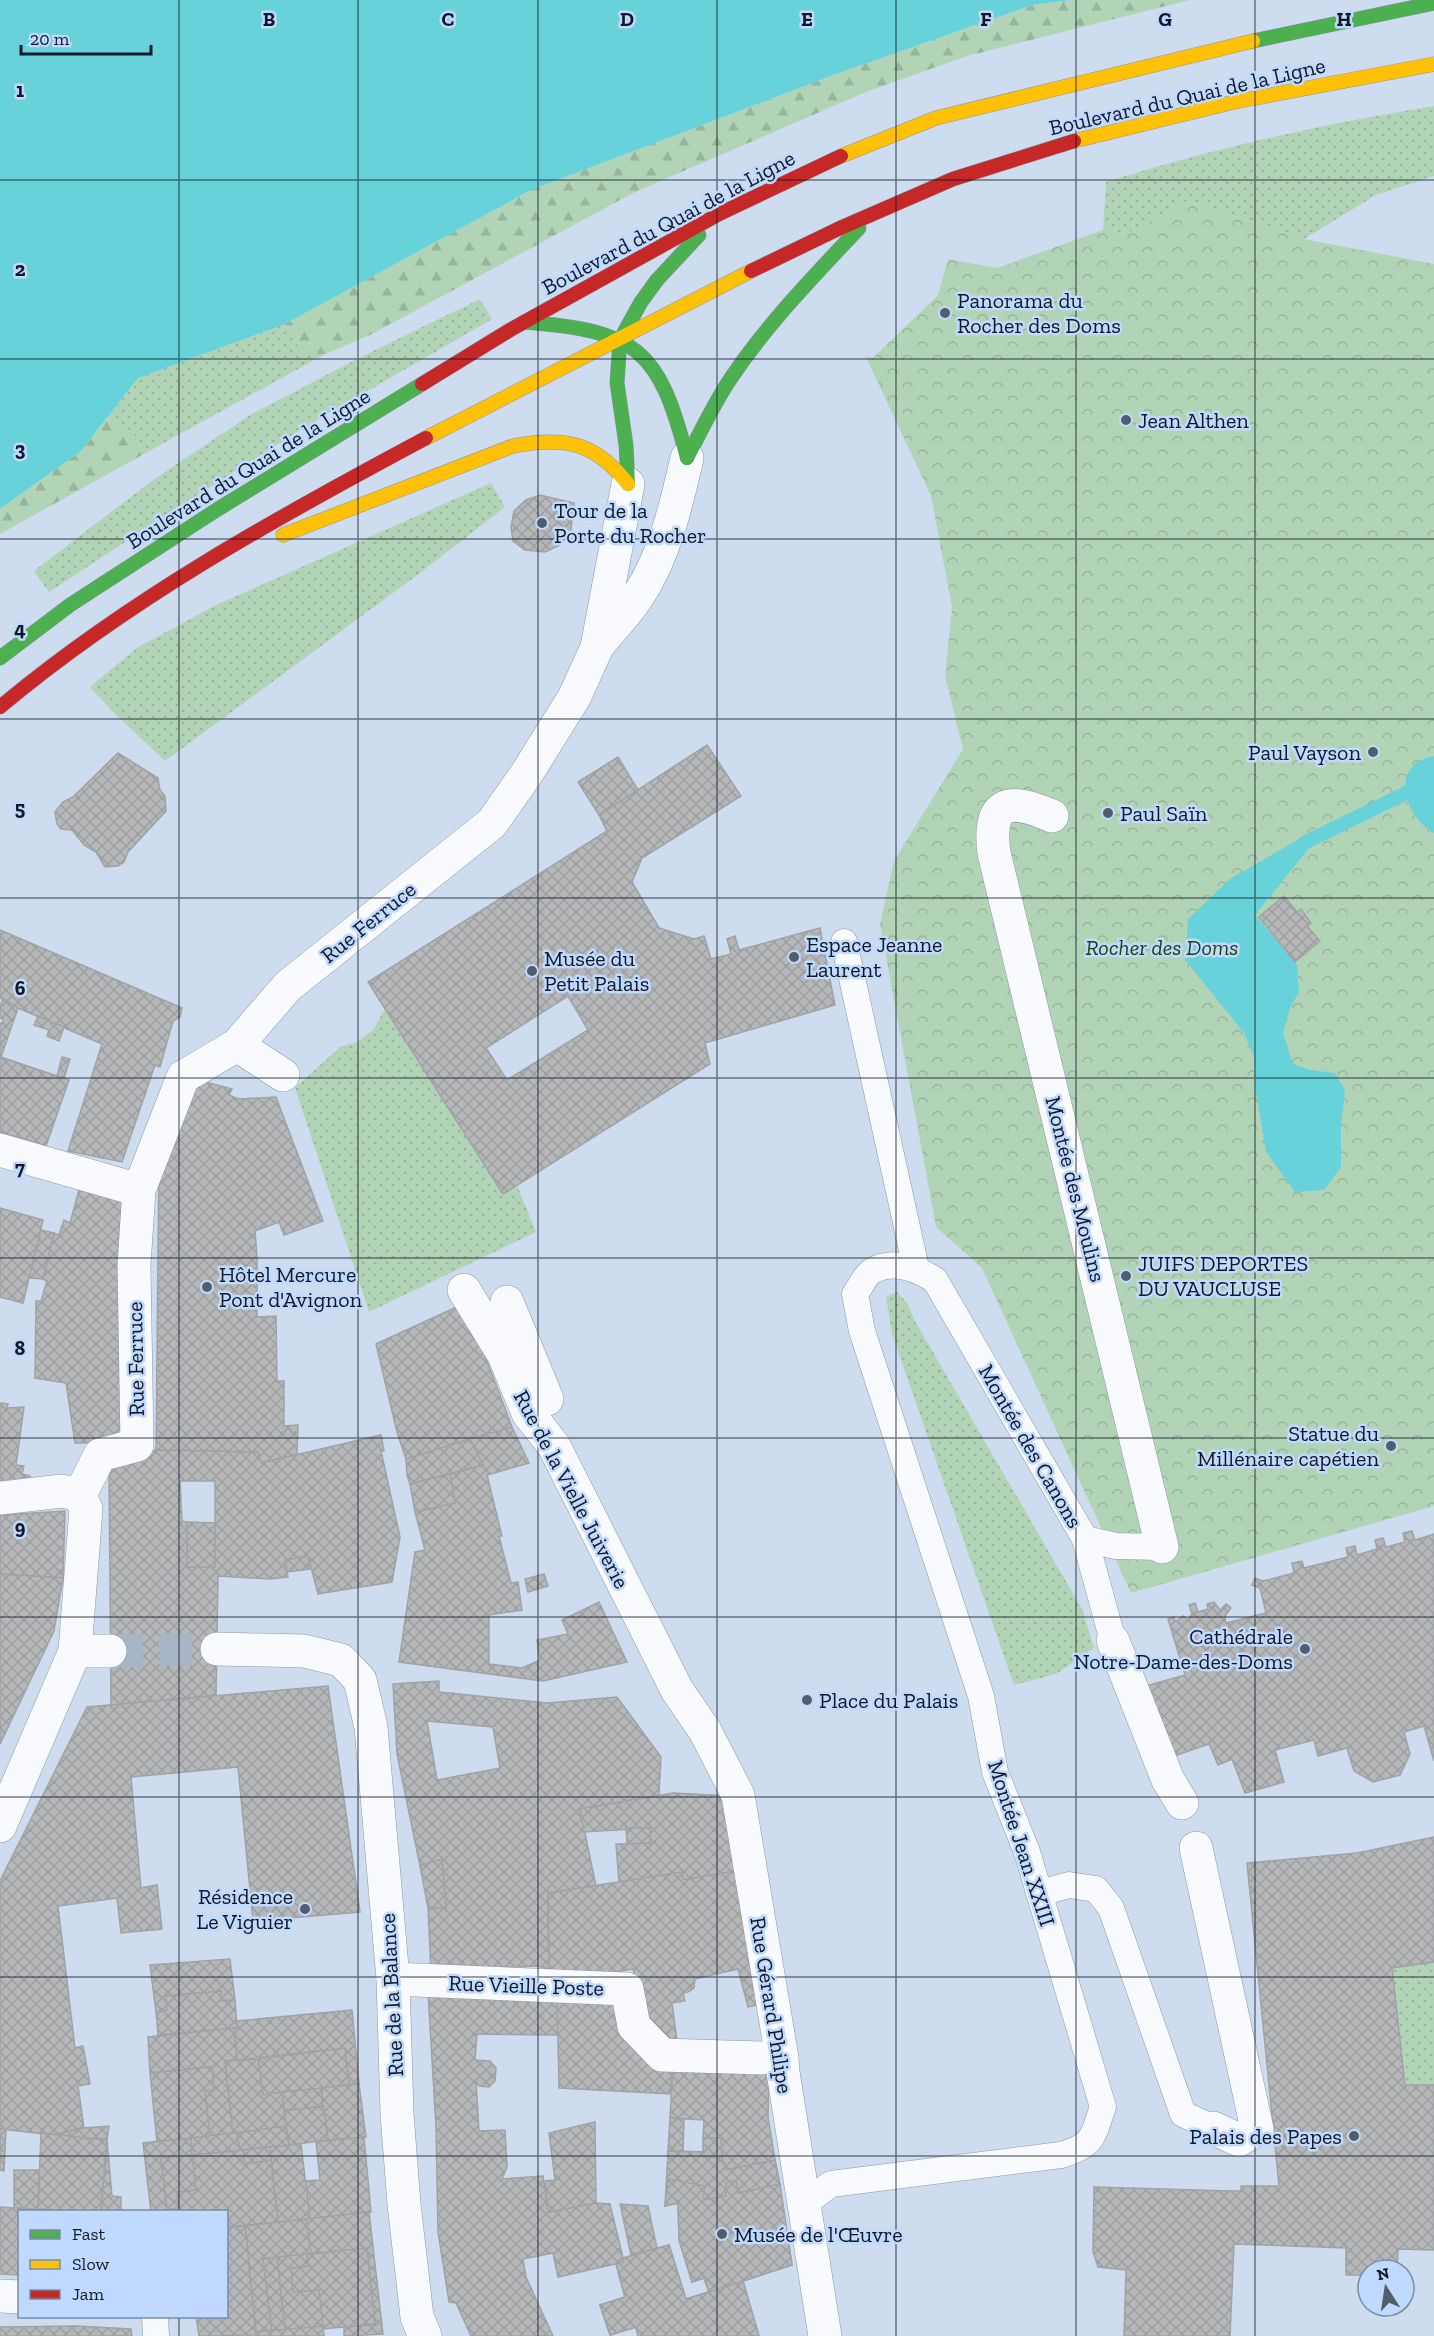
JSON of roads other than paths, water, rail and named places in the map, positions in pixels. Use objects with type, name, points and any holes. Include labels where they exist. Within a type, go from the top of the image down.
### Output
[{"type":"main road","name":"Boulevard du Quai de la Ligne","points":[[0,658],[70,605],[218,508],[524,322],[719,214],[842,155],[936,118],[1040,91],[1246,42],[1434,3]]},
{"type":"main road","name":"Boulevard du Quai de la Ligne","points":[[0,707],[36,676],[118,616],[309,501],[424,438],[872,214],[957,177],[1095,135],[1204,108],[1434,64]]},
{"type":"main road","points":[[628,484],[626,445],[617,383],[620,340],[641,302],[657,280],[719,214]]},
{"type":"main road","points":[[687,458],[709,415],[760,338],[872,214]]},
{"type":"main road","points":[[524,322],[562,325],[620,340],[642,355],[651,366],[671,402],[687,458]]},
{"type":"main road","points":[[184,576],[513,446],[543,440],[566,441],[584,447],[604,458],[628,484]]},
{"type":"street","name":"Rue Ferruce","points":[[80,1495],[100,1455],[136,1445],[134,1265],[139,1190],[183,1077],[237,1045],[288,986],[492,823],[527,773],[574,696],[597,647],[638,596],[670,529],[687,458]]},
{"type":"street","name":"Rue Ferruce","points":[[597,647],[628,484]]},
{"type":"street","name":"Montée des Moulins","points":[[1052,816],[1022,805],[1011,805],[1003,809],[994,819],[991,833],[994,853],[1162,1547]]},
{"type":"street","points":[[237,1045],[283,1075]]},
{"type":"street","points":[[0,1150],[139,1190]]},
{"type":"street","name":"Rue de la Vielle Juiverie","points":[[464,1290],[504,1355],[528,1413],[554,1446],[677,1690]]},
{"type":"street","points":[[507,1302],[550,1405],[554,1446]]},
{"type":"street","points":[[0,1498],[62,1491],[80,1495],[86,1509],[75,1651],[0,1826]]},
{"type":"street","points":[[1113,1641],[1168,1780],[1182,1803]]},
{"type":"street","name":"Rue de la Balance","points":[[217,1649],[304,1651],[341,1660],[360,1680],[371,1727],[393,1979],[397,2114],[404,2204],[417,2317],[425,2336]]},
{"type":"street","points":[[75,1651],[110,1651]]},
{"type":"street","name":"Rue Gérard Philipe","points":[[677,1690],[705,1731],[738,1795],[825,2336]]},
{"type":"street","points":[[1196,1848],[1257,2129],[1239,2140],[1213,2128]]},
{"type":"street","name":"Rue Vieille Poste","points":[[393,1979],[627,1989],[634,2026],[662,2055],[761,2058]]},
{"type":"street","points":[[0,2296],[18,2297]]},
{"type":"lane","points":[[844,942],[916,1268]]},
{"type":"lane","name":"Montée Jean XXIII","points":[[804,2204],[831,2184],[1061,2155],[1083,2149],[1093,2135],[1103,2107],[1027,1852],[995,1772],[981,1696],[862,1330],[855,1294],[870,1272],[889,1265],[916,1268]]},
{"type":"lane","name":"Montée des Canons","points":[[916,1268],[934,1280],[1085,1539],[1113,1641]]},
{"type":"lane","name":"Montée des Moulins","points":[[1085,1539],[1116,1546],[1162,1547]]},
{"type":"lane","points":[[1039,1893],[1069,1885],[1095,1889],[1111,1908],[1183,2114],[1213,2128]]},
{"type":"lane","points":[[155,2318],[156,2336]]},
{"type":"waterway","points":[[1304,843],[1406,793]]},
{"type":"tunnel","points":[[110,1651],[217,1649]]},
{"type":"place","name":"Panorama du Rocher des Doms","points":[[945,313]]},
{"type":"place","name":"Jean Althen","points":[[1126,420]]},
{"type":"place","name":"Tour de la Porte du Rocher","points":[[542,523]]},
{"type":"place","name":"Paul Vayson","points":[[1373,752]]},
{"type":"place","name":"Paul Saïn","points":[[1108,813]]},
{"type":"place","name":"Espace Jeanne Laurent","points":[[794,957]]},
{"type":"place","name":"Musée du Petit Palais","points":[[532,971]]},
{"type":"place","name":"JUIFS DEPORTES DU VAUCLUSE","points":[[1126,1276]]},
{"type":"place","name":"Hôtel Mercure Pont d'Avignon","points":[[207,1287]]},
{"type":"place","name":"Statue du Millénaire capétien","points":[[1391,1446]]},
{"type":"place","name":"Cathédrale Notre-Dame-des-Doms","points":[[1305,1649]]},
{"type":"place","name":"Place du Palais","points":[[807,1700]]},
{"type":"place","name":"Résidence Le Viguier","points":[[305,1909]]},
{"type":"place","name":"Palais des Papes","points":[[1354,2136]]},
{"type":"place","name":"Musée de l'Œuvre","points":[[722,2234]]},
{"type":"park label","name":"Rocher des Doms","points":[[1162,947]]}]
